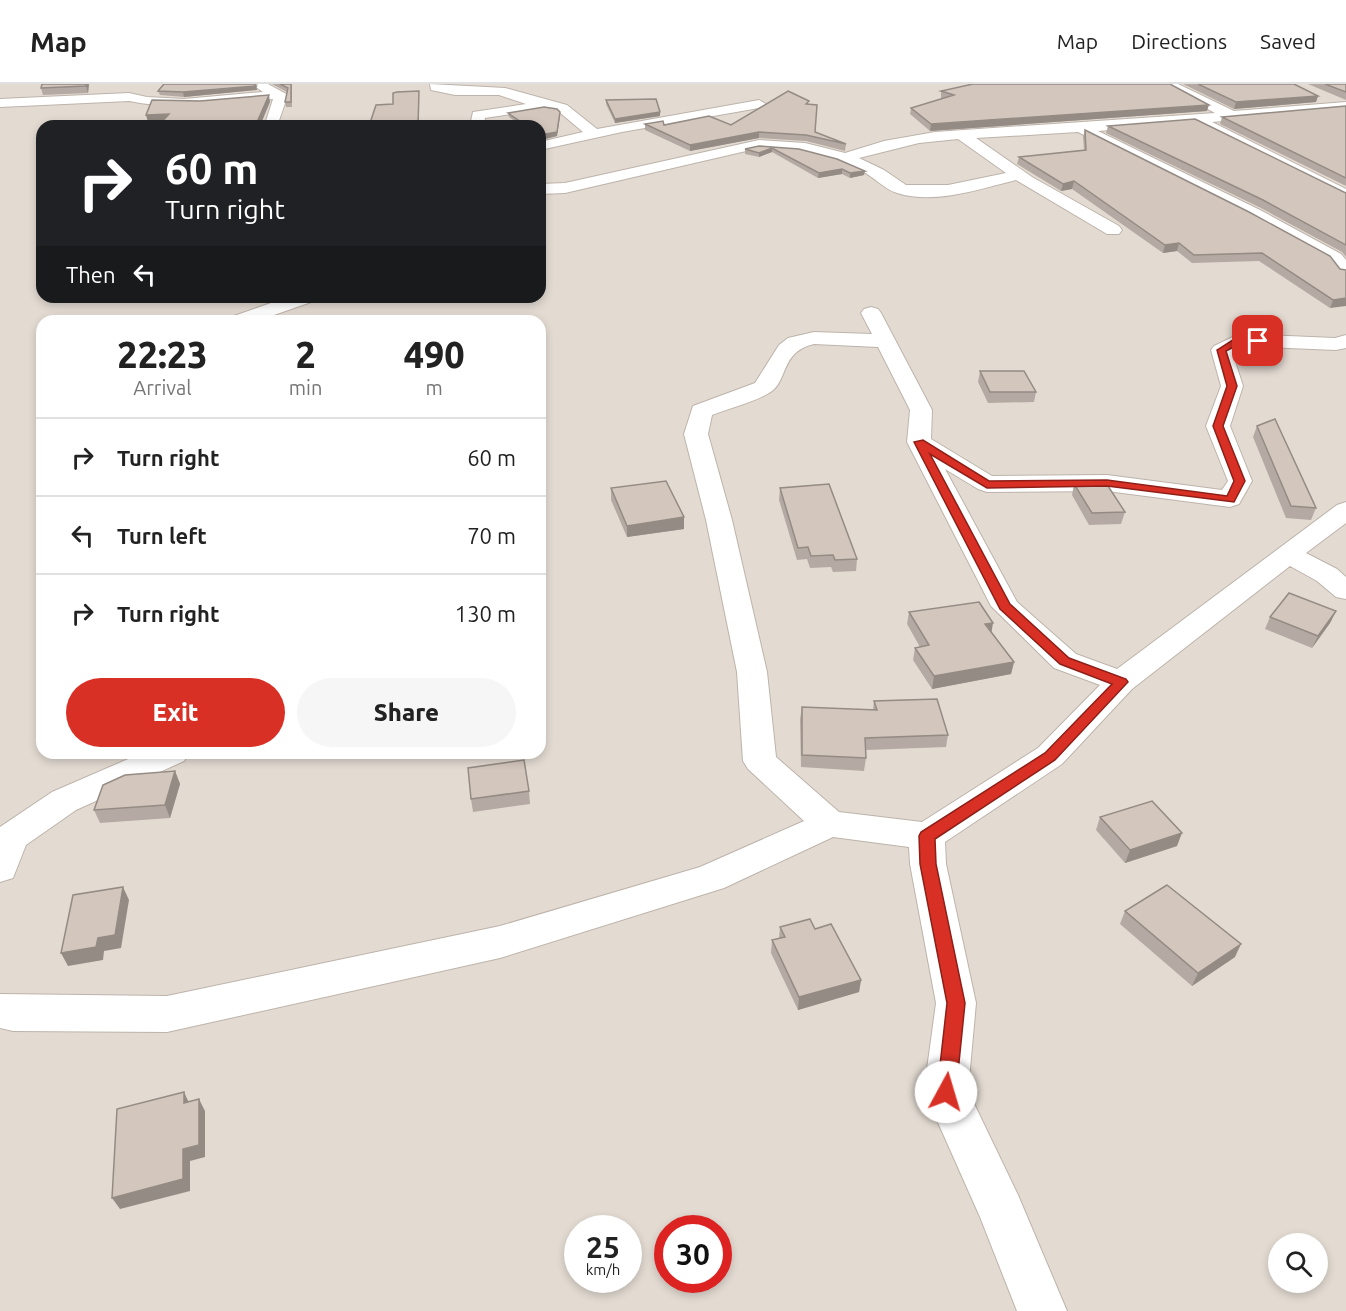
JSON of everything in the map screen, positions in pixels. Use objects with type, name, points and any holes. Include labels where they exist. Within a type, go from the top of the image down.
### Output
[{"type":"street","points":[[436,84],[436,87],[454,91],[500,91],[544,105],[562,108],[593,133]]},
{"type":"street","points":[[1168,84],[1232,116]]},
{"type":"street","points":[[2,97],[129,98],[150,103],[168,103],[271,87],[281,95],[274,120]]},
{"type":"street","points":[[1311,93],[1344,106]]},
{"type":"street","points":[[546,145],[593,133],[759,104]]},
{"type":"street","points":[[478,120],[478,115],[544,105]]},
{"type":"street","points":[[844,159],[855,153],[914,140],[961,135],[1197,119],[1344,106]]},
{"type":"street","points":[[1303,110],[1324,120]]},
{"type":"street","points":[[1197,119],[1346,195]]},
{"type":"street","points":[[1080,127],[1254,214],[1335,258],[1346,272]]},
{"type":"street","points":[[961,135],[1018,175],[1113,230]]},
{"type":"street","points":[[546,189],[565,188],[759,144],[784,142],[844,159],[878,173],[902,190],[933,192],[1018,175]]},
{"type":"street","points":[[255,315],[290,303]]},
{"type":"street","points":[[871,313],[921,410],[919,442],[1005,606],[1065,661],[1121,682]]},
{"type":"street","points":[[830,824],[760,760],[752,672],[719,520],[696,434],[701,411],[763,388],[786,349],[795,342],[814,338],[884,341]]},
{"type":"street","points":[[919,442],[987,484],[1107,483],[1230,500],[1239,481],[1218,426],[1232,386],[1221,350],[1239,340],[1336,344],[1346,341]]},
{"type":"street","points":[[0,1011],[167,1014],[477,947],[711,878],[830,824],[927,836],[1050,756],[1121,682],[1346,510]]},
{"type":"street","points":[[1289,555],[1327,575],[1346,591]]},
{"type":"street","points":[[0,868],[11,837],[64,801],[158,759]]},
{"type":"street","points":[[927,836],[928,864],[956,1003],[946,1092],[1001,1212],[1042,1311]]},
{"type":"shaded area","points":[[0,84],[1346,84],[1346,1311],[0,1311]]},
{"type":"building","points":[[42,84],[86,84],[86,86],[41,88]]},
{"type":"building","points":[[164,84],[254,84],[256,86],[183,92],[158,91]]},
{"type":"building","points":[[280,84],[291,84],[291,102],[285,102],[288,88]]},
{"type":"building","points":[[973,84],[1170,84],[1209,105],[931,124],[911,108],[954,95],[941,91]]},
{"type":"building","points":[[1198,84],[1294,84],[1318,96],[1236,102]]},
{"type":"building","points":[[1325,84],[1346,84],[1346,92]]},
{"type":"building","points":[[419,91],[418,120],[371,120],[376,105],[393,104],[393,93]]},
{"type":"building","points":[[788,91],[809,101],[806,104],[817,105],[815,132],[846,144],[806,135],[759,132],[690,145],[645,124],[663,121],[664,125],[709,116],[731,125]]},
{"type":"building","points":[[269,95],[258,120],[164,120],[169,114],[146,115],[152,100],[200,101]]},
{"type":"building","points":[[656,99],[660,112],[615,119],[606,100]]},
{"type":"building","points":[[1346,106],[1346,178],[1222,117]]},
{"type":"building","points":[[544,107],[557,109],[560,112],[557,132],[546,134],[546,120],[518,120],[508,113]]},
{"type":"building","points":[[1195,119],[1346,193],[1346,245],[1263,200],[1108,126]]},
{"type":"building","points":[[1085,130],[1249,212],[1330,256],[1340,269],[1346,270],[1346,298],[1333,300],[1262,253],[1194,255],[1179,243],[1165,245],[1074,181],[1063,184],[1019,157],[1086,150]]},
{"type":"building","points":[[759,146],[799,149],[837,159],[865,171],[850,173],[842,169],[819,173],[772,148],[759,153],[745,149]]},
{"type":"building","points":[[980,371],[1024,371],[1036,392],[990,392]]},
{"type":"building","points":[[1275,419],[1316,508],[1291,506],[1257,426]]},
{"type":"building","points":[[666,481],[684,517],[627,526],[611,488]]},
{"type":"building","points":[[1106,483],[1125,512],[1092,513],[1074,484]]},
{"type":"building","points":[[829,484],[857,559],[835,560],[833,555],[811,556],[808,547],[798,548],[780,488]]},
{"type":"building","points":[[1289,593],[1336,611],[1318,636],[1270,617]]},
{"type":"building","points":[[979,602],[993,623],[985,624],[1014,662],[934,676],[915,648],[929,645],[909,612]]},
{"type":"building","points":[[937,699],[948,735],[865,738],[866,758],[802,755],[802,707],[877,710],[874,701]]},
{"type":"building","points":[[524,760],[529,791],[471,799],[468,768]]},
{"type":"building","points":[[175,771],[165,805],[94,810],[103,785],[125,775]]},
{"type":"building","points":[[1152,801],[1182,833],[1130,850],[1100,817]]},
{"type":"building","points":[[1167,885],[1241,944],[1198,973],[1125,911]]},
{"type":"building","points":[[123,887],[115,935],[98,938],[96,947],[61,953],[73,895]]},
{"type":"building","points":[[810,919],[815,929],[831,924],[861,980],[799,997],[772,940],[785,937],[780,927]]},
{"type":"building","points":[[184,1092],[184,1103],[199,1099],[199,1145],[183,1149],[183,1179],[112,1198],[117,1109]]},
{"type":"route","points":[[946,1092],[956,1003],[928,864],[927,836],[942,824],[1050,756],[1121,682],[1065,661],[1005,606],[919,442],[987,484],[1107,483],[1230,500],[1239,481],[1218,426],[1232,386],[1221,350],[1239,340],[1258,341]]}]
